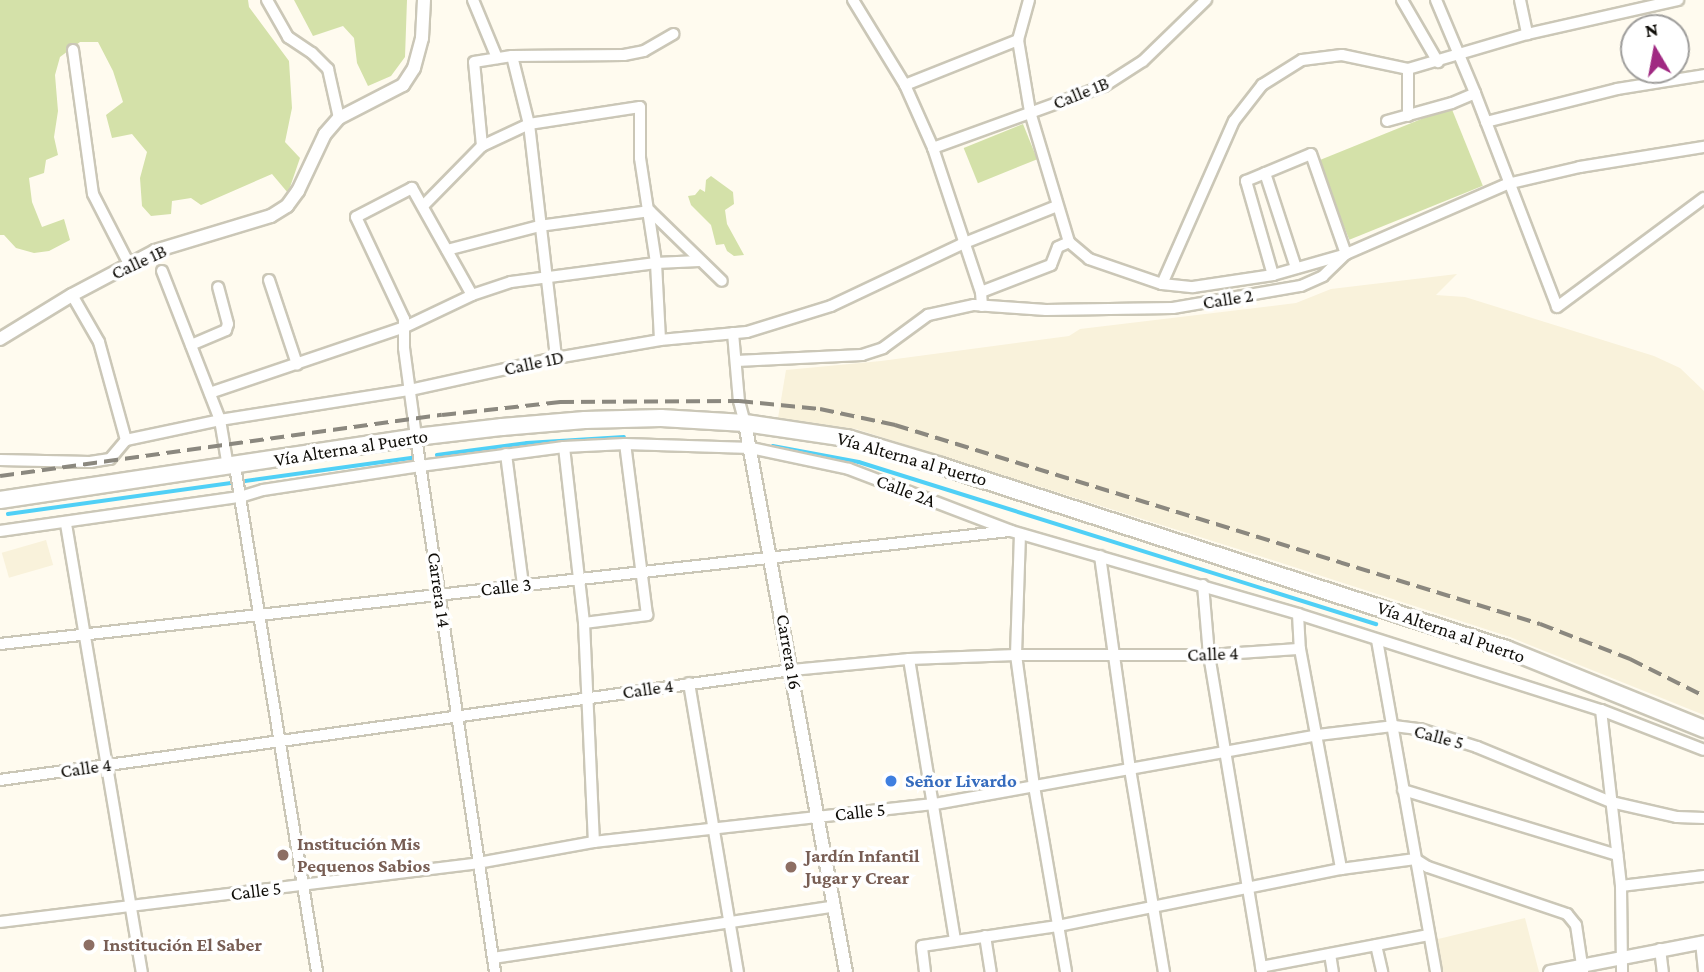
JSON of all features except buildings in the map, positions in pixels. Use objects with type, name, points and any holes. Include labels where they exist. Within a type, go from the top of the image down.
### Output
[{"type":"main road","name":"Vía Alterna al Puerto","points":[[0,500],[236,480],[419,454],[585,420],[661,418],[748,437],[847,438],[1506,649],[1704,729]]},
{"type":"street","points":[[267,0],[288,37],[312,53],[328,69],[339,118],[402,85],[414,68],[422,38],[424,0]]},
{"type":"street","points":[[473,0],[497,58]]},
{"type":"street","points":[[853,0],[905,85],[933,148],[962,244],[981,292],[982,306]]},
{"type":"street","points":[[1029,0],[1018,40],[1030,112],[1069,242],[1089,259],[1162,284],[1214,286],[1273,275],[1346,254],[1311,154],[1246,181],[1273,275]]},
{"type":"street","name":"Calle 1B","points":[[933,148],[1104,86],[1128,72],[1206,0]]},
{"type":"street","points":[[1402,0],[1438,62]]},
{"type":"street","points":[[1436,0],[1456,54],[1475,93],[1507,184],[1557,307],[1704,198]]},
{"type":"street","points":[[1520,0],[1527,34]]},
{"type":"street","points":[[1162,284],[1201,189],[1234,121],[1262,85],[1302,60],[1324,55],[1342,55],[1408,69],[1527,34],[1678,0]]},
{"type":"street","points":[[482,146],[474,62],[512,56],[624,55],[644,51],[674,34]]},
{"type":"street","points":[[905,85],[1018,40]]},
{"type":"street","points":[[73,50],[93,194],[129,264]]},
{"type":"street","points":[[512,56],[529,124],[538,226],[556,358]]},
{"type":"street","points":[[1408,69],[1408,116]]},
{"type":"street","points":[[1486,122],[1616,89],[1704,75]]},
{"type":"street","points":[[1387,121],[1475,93]]},
{"type":"street","points":[[472,295],[422,206],[482,146],[529,124],[640,107],[640,158],[656,263],[660,340]]},
{"type":"street","name":"Calle 1B","points":[[0,339],[72,295],[155,251],[271,216],[287,206],[298,191],[325,134],[339,118]]},
{"type":"street","name":"Calle 2","points":[[736,361],[862,355],[883,348],[928,315],[982,306],[1046,310],[1173,308],[1301,286],[1323,276],[1346,254],[1507,184],[1580,167],[1704,147]]},
{"type":"street","points":[[1265,173],[1296,268]]},
{"type":"street","name":"Carrera 14","points":[[422,206],[412,188],[356,217],[405,327],[404,348],[495,972]]},
{"type":"street","name":"Calle 1D","points":[[0,460],[90,462],[110,458],[126,440],[220,420],[410,390],[556,358],[660,340],[747,332],[831,306],[962,244],[1057,206]]},
{"type":"street","points":[[447,250],[538,226],[650,211]]},
{"type":"street","points":[[650,211],[722,281]]},
{"type":"street","points":[[981,292],[1051,265],[1058,247],[1069,242]]},
{"type":"street","points":[[210,393],[405,327],[472,295],[511,282],[656,263],[699,261]]},
{"type":"street","points":[[162,271],[220,420],[236,480],[317,972]]},
{"type":"street","points":[[269,280],[297,364]]},
{"type":"street","points":[[191,345],[226,330],[228,324],[218,287]]},
{"type":"street","points":[[72,295],[99,342],[126,440]]},
{"type":"street","name":"Carrera 16","points":[[733,333],[748,437],[772,556],[846,972]]},
{"type":"street","name":"Calle 2A","points":[[0,531],[66,523],[236,480],[263,490],[419,454],[506,454],[564,447],[748,437],[849,469],[1016,532],[1203,585],[1377,640]]},
{"type":"street","points":[[584,623],[647,615],[625,444]]},
{"type":"street","points":[[564,447],[584,623],[594,842]]},
{"type":"street","points":[[506,454],[523,585]]},
{"type":"street","points":[[66,523],[142,972]]},
{"type":"street","points":[[1016,532],[1016,655],[1034,786],[1066,972]]},
{"type":"street","name":"Calle 3","points":[[0,644],[260,617],[772,556],[1016,532]]},
{"type":"street","points":[[1100,556],[1130,769],[1164,972]]},
{"type":"street","points":[[1203,585],[1209,655],[1261,970],[1429,935]]},
{"type":"street","points":[[1298,614],[1300,649],[1341,869]]},
{"type":"street","points":[[1436,972],[1377,640],[1601,710],[1704,750]]},
{"type":"street","name":"Calle 4","points":[[0,780],[792,670],[909,659],[1016,655],[1209,655],[1300,649]]},
{"type":"street","points":[[909,659],[935,804],[955,940]]},
{"type":"street","points":[[689,684],[738,972]]},
{"type":"street","points":[[1601,710],[1621,886],[1622,972]]},
{"type":"street","name":"Calle 5","points":[[0,922],[478,863],[594,842],[935,804],[1318,735],[1394,726],[1420,729],[1477,747],[1611,802],[1677,817],[1704,818]]},
{"type":"street","points":[[1404,790],[1617,855]]},
{"type":"street","points":[[925,972],[922,946],[1058,926],[1341,869],[1415,859],[1428,867],[1567,914],[1576,925],[1582,968]]},
{"type":"street","points":[[1621,886],[1704,876]]},
{"type":"street","points":[[493,958],[835,906]]},
{"type":"street","points":[[985,936],[991,972]]},
{"type":"street","points":[[1550,972],[1582,968],[1621,956],[1702,942],[1704,972]]},
{"type":"street","points":[[1376,945],[1382,972]]},
{"type":"street","points":[[1660,949],[1663,972]]},
{"type":"street","points":[[1330,954],[1333,972]]},
{"type":"shaded area","points":[[1457,274],[1436,295],[1465,297],[1654,356],[1680,368],[1704,391],[1704,715],[1510,637],[1238,549],[856,429],[778,418],[786,370],[881,361],[1069,336],[1080,329],[1296,303],[1331,289]]},
{"type":"shaded area","points":[[46,540],[53,565],[9,578],[2,553]]},
{"type":"shaded area","points":[[1525,918],[1539,972],[1439,972],[1434,940]]},
{"type":"green space","points":[[0,0],[248,0],[249,7],[289,61],[292,108],[285,142],[300,158],[288,193],[272,174],[201,205],[191,198],[172,201],[171,214],[151,216],[142,206],[140,178],[147,152],[132,134],[112,138],[106,115],[123,102],[113,71],[98,42],[80,42],[60,57],[55,75],[58,111],[54,137],[58,155],[46,160],[44,173],[29,178],[32,202],[42,227],[64,219],[70,240],[49,251],[34,253],[16,248],[4,235],[0,235]]},
{"type":"green space","points":[[294,0],[407,0],[405,57],[391,76],[368,86],[357,63],[354,38],[343,26],[313,36]]},
{"type":"green space","points":[[1451,107],[1483,186],[1349,240],[1317,161]]},
{"type":"green space","points":[[1023,124],[1037,159],[978,183],[964,148]]},
{"type":"green space","points":[[711,176],[733,192],[734,204],[725,210],[727,224],[744,255],[734,256],[727,251],[724,244],[716,245],[711,225],[691,205],[688,196],[695,195],[700,189],[705,192],[706,180]]},
{"type":"waterway","points":[[437,455],[527,443],[624,437]]},
{"type":"waterway","points":[[773,446],[859,462],[1376,624]]},
{"type":"waterway","points":[[8,514],[414,458]]},
{"type":"railway","points":[[0,476],[442,415],[560,402],[739,401],[820,409],[895,425],[1540,624],[1630,659],[1704,696]]},
{"type":"place","name":"Señor Livardo","points":[[891,781]]},
{"type":"place","name":"Institución Mis Pequenos Sabios","points":[[283,855]]},
{"type":"place","name":"Jardín Infantil Jugar y Crear","points":[[791,867]]},
{"type":"place","name":"Institución El Saber","points":[[89,945]]}]
